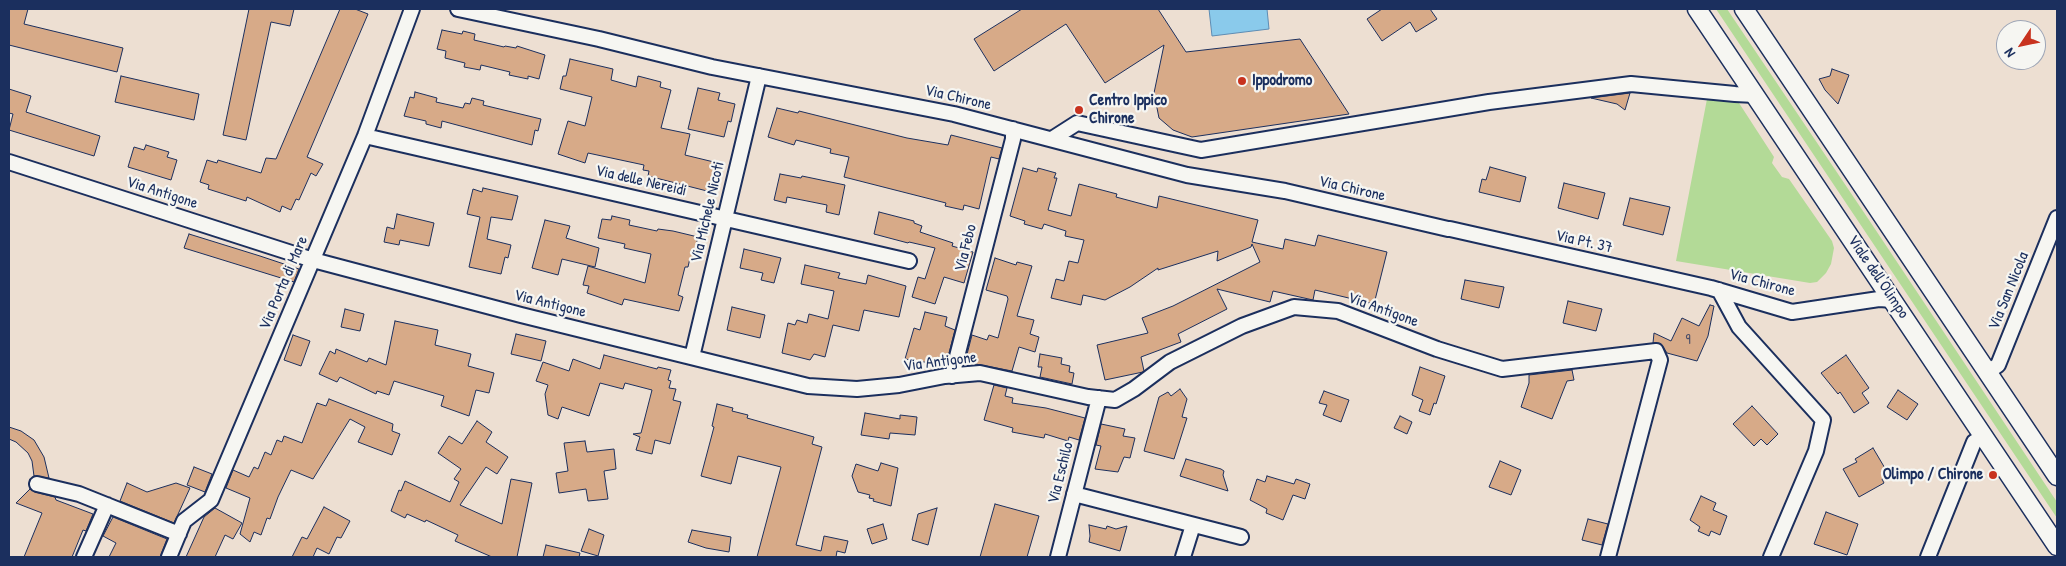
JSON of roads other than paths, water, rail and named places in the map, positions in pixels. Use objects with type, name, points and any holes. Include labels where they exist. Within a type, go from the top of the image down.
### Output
[{"type":"street","name":"Via Porta di Mare","points":[[170,557],[184,521],[211,500],[365,136],[412,9]]},
{"type":"street","name":"Via Chirone","points":[[458,9],[599,39],[712,67],[954,114],[1187,175],[1285,191],[1449,229]]},
{"type":"street","name":"Viale dell'Olimpo","points":[[1697,9],[2057,546]]},
{"type":"street","points":[[1744,9],[2057,476]]},
{"type":"street","name":"Via Michele Nicoti","points":[[692,357],[759,76]]},
{"type":"street","points":[[1052,139],[1077,123],[1201,150],[1489,102],[1631,84],[1735,94],[1755,94]]},
{"type":"street","name":"Via Febo","points":[[952,376],[1013,139],[1013,129]]},
{"type":"street","name":"Via delle Nereidi","points":[[365,136],[909,261]]},
{"type":"street","name":"Via Antigone","points":[[9,162],[313,260],[511,312],[808,386],[857,389],[980,373],[1116,400],[1177,358],[1242,326],[1294,307],[1338,310],[1437,349],[1502,369],[1656,351],[1660,360],[1608,557]]},
{"type":"street","name":"Via San Nicola","points":[[1988,372],[1998,365],[2057,218]]},
{"type":"street","name":"Via Pt. 37","points":[[1449,229],[1715,289]]},
{"type":"street","name":"Via Chirone","points":[[1715,289],[1792,312],[1879,299],[1893,300]]},
{"type":"street","points":[[1715,289],[1738,328],[1823,420],[1816,451],[1771,557]]},
{"type":"street","name":"Via Eschilo","points":[[1058,557],[1099,398]]},
{"type":"street","points":[[1928,557],[1974,442],[1984,436]]},
{"type":"street","points":[[37,484],[79,494],[179,534]]},
{"type":"street","points":[[1074,494],[1241,537]]},
{"type":"street","points":[[84,557],[107,505]]},
{"type":"street","points":[[1183,557],[1193,525]]},
{"type":"water","points":[[1209,9],[1267,9],[1269,29],[1212,36]]},
{"type":"place","name":"Ippodromo","points":[[1242,81]]},
{"type":"place","name":"Centro Ippico Chirone","points":[[1079,110]]},
{"type":"place","name":"Olimpo / Chirone","points":[[1993,475]]}]
